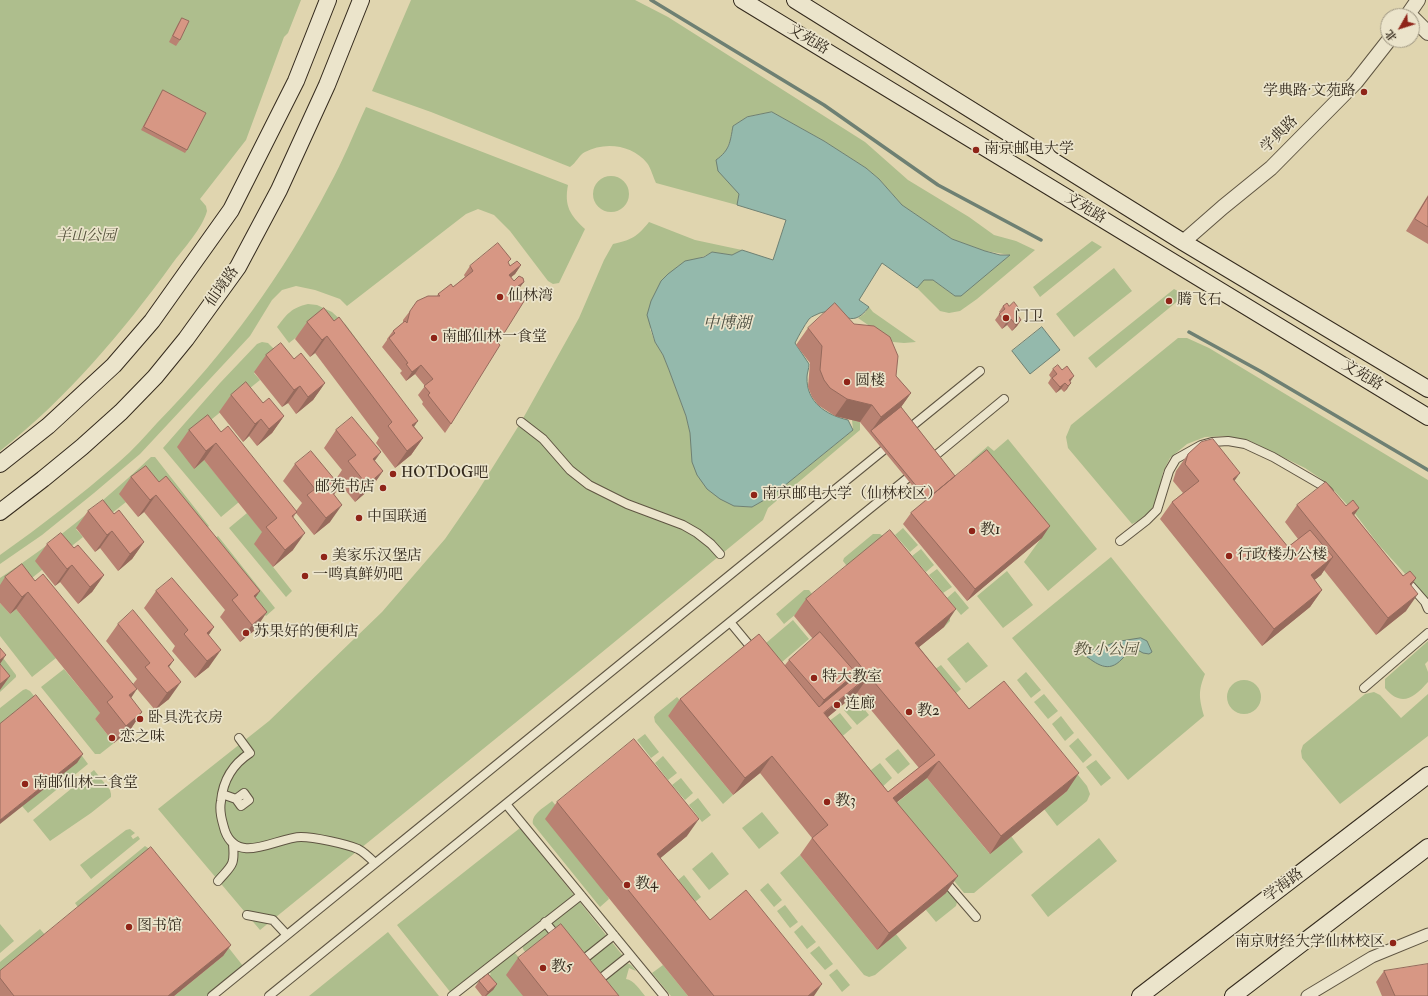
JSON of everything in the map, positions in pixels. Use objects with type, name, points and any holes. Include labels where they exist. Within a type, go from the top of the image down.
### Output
[{"type":"main road","points":[[0,464],[48,426],[114,365],[152,321],[193,264],[231,210],[296,81],[328,0]]},
{"type":"main road","name":"仙境路","points":[[0,512],[82,447],[121,412],[186,340],[238,267],[278,190],[317,106],[361,0]]},
{"type":"main road","name":"文苑路","points":[[742,0],[1428,417]]},
{"type":"main road","name":"文苑路","points":[[795,0],[1183,242],[1428,390]]},
{"type":"main road","name":"学海路","points":[[1140,996],[1428,775]]},
{"type":"main road","points":[[1233,996],[1428,847]]},
{"type":"street","points":[[1420,25],[1428,33]]},
{"type":"street","name":"学典路","points":[[1183,242],[1222,207],[1271,168],[1356,82],[1382,48]]},
{"type":"street","points":[[212,996],[980,371]]},
{"type":"street","points":[[269,996],[1004,399]]},
{"type":"street","points":[[521,422],[543,439],[570,470],[589,485],[626,504],[683,525],[697,533],[711,544],[720,554]]},
{"type":"street","points":[[1120,540],[1147,520],[1157,510],[1169,471],[1176,459],[1201,445],[1212,442],[1228,441],[1245,444],[1273,457],[1323,486],[1337,500]]},
{"type":"street","points":[[1404,578],[1428,609]]},
{"type":"street","points":[[730,622],[760,658]]},
{"type":"street","points":[[1364,688],[1428,633]]},
{"type":"street","points":[[239,738],[250,753],[242,758],[228,774],[222,794],[220,812],[227,836],[234,844],[242,848],[265,847],[276,842],[302,837],[348,845],[360,850],[375,863]]},
{"type":"street","points":[[222,794],[236,799]]},
{"type":"street","points":[[506,804],[664,996]]},
{"type":"street","points":[[218,881],[228,871],[234,860],[234,844]]},
{"type":"street","points":[[941,875],[976,917]]},
{"type":"street","points":[[452,996],[580,894]]},
{"type":"street","points":[[248,915],[273,920],[287,935]]},
{"type":"street","points":[[545,922],[564,946]]},
{"type":"street","points":[[1307,996],[1372,957],[1428,934]]},
{"type":"street","points":[[578,963],[614,935]]},
{"type":"street","points":[[595,984],[630,955]]},
{"type":"green space","name":"羊山公园","points":[[0,0],[301,0],[288,33],[284,37],[246,140],[200,199],[206,206],[207,211],[205,218],[197,231],[153,290],[92,364],[71,387],[25,431],[0,451]]},
{"type":"green space","points":[[411,0],[635,0],[668,17],[865,142],[908,180],[969,217],[994,235],[1016,241],[1035,250],[977,299],[960,311],[949,313],[940,311],[917,288],[923,279],[933,280],[955,296],[960,296],[1010,255],[985,251],[952,239],[902,205],[879,179],[866,168],[824,141],[772,112],[747,117],[733,126],[730,141],[725,153],[739,194],[737,205],[656,183],[647,163],[634,152],[627,149],[610,146],[593,149],[583,153],[570,167],[431,112],[372,91]]},
{"type":"green space","points":[[366,107],[568,185],[567,199],[569,210],[575,219],[585,229],[559,283],[553,284],[548,281],[510,231],[494,215],[478,209],[466,214],[347,306],[340,299],[315,290],[296,286],[282,290],[272,300],[250,336],[140,454],[42,535],[0,564],[0,555],[46,522],[129,453],[207,369],[252,311],[293,250],[339,167]]},
{"type":"green space","points":[[611,176],[621,179],[626,184],[629,194],[626,204],[621,209],[611,212],[601,209],[596,204],[593,194],[596,184],[601,179]]},
{"type":"green space","points":[[649,222],[695,240],[742,250],[732,255],[712,252],[677,267],[650,329],[669,370],[686,416],[690,433],[734,506],[752,507],[773,495],[853,430],[852,420],[860,422],[860,430],[768,508],[763,520],[260,930],[158,809],[269,721],[382,612],[445,539],[476,494],[521,422],[579,318],[604,260],[613,244],[633,237]]},
{"type":"green space","points":[[1092,241],[1102,247],[1040,297],[1033,287]]},
{"type":"green space","points":[[1114,268],[1132,291],[1074,337],[1056,314]]},
{"type":"green space","points":[[1174,289],[1185,295],[1096,368],[1088,358]]},
{"type":"green space","points":[[308,304],[317,305],[332,312],[346,325],[388,382],[312,325],[289,343],[277,327],[290,312],[297,307]]},
{"type":"green space","points":[[869,307],[873,312],[916,342],[893,342],[858,318],[864,314]]},
{"type":"green space","points":[[1178,338],[1187,338],[1209,348],[1428,480],[1428,599],[1378,544],[1353,511],[1327,483],[1305,468],[1250,441],[1226,436],[1205,437],[1187,444],[1170,458],[1163,472],[1156,503],[1149,512],[1132,524],[1068,448],[1066,437],[1071,425]]},
{"type":"green space","points":[[262,342],[268,343],[278,353],[254,373],[260,380],[196,432],[204,460],[239,502],[221,517],[163,448],[220,383],[257,344]]},
{"type":"green space","points":[[1008,439],[1097,549],[1048,591],[1024,562],[1042,537],[979,462],[967,471],[972,460],[988,446],[994,451]]},
{"type":"green space","points":[[151,457],[155,457],[209,526],[192,540],[120,494],[126,502],[97,525],[76,529],[83,537],[17,590],[0,589],[0,578],[40,551],[78,521]]},
{"type":"green space","points":[[247,513],[265,535],[255,544],[292,591],[286,597],[229,528]]},
{"type":"green space","points":[[903,528],[918,545],[910,552],[895,535]]},
{"type":"green space","points":[[873,534],[880,534],[886,538],[950,615],[950,621],[944,627],[850,570],[843,561],[844,558]]},
{"type":"green space","points":[[218,536],[275,608],[266,616],[200,550]]},
{"type":"green space","points":[[921,549],[934,565],[926,572],[912,556]]},
{"type":"green space","name":"教1小公园","points":[[1111,557],[1205,674],[1201,685],[1200,695],[1204,716],[1128,780],[1012,638]]},
{"type":"green space","points":[[937,569],[952,587],[943,593],[929,575]]},
{"type":"green space","points":[[1007,571],[1033,605],[1003,628],[977,596]]},
{"type":"green space","points":[[804,590],[809,590],[815,598],[784,624],[776,614]]},
{"type":"green space","points":[[955,591],[969,608],[961,615],[947,598]]},
{"type":"green space","points":[[0,603],[10,614],[16,609],[56,658],[32,677],[0,636]]},
{"type":"green space","points":[[793,620],[809,639],[775,668],[759,649]]},
{"type":"green space","points":[[1428,641],[1428,661],[1425,664],[1428,672],[1428,682],[1417,693],[1407,698],[1402,699],[1391,694],[1385,688],[1385,679]]},
{"type":"green space","points":[[968,642],[988,666],[966,683],[947,659]]},
{"type":"green space","points":[[0,654],[16,677],[0,692]]},
{"type":"green space","points":[[941,665],[961,689],[954,695],[934,670]]},
{"type":"green space","points":[[64,669],[101,714],[95,719],[114,743],[100,754],[95,754],[41,687]]},
{"type":"green space","points":[[1026,672],[1041,690],[1031,698],[1017,680]]},
{"type":"green space","points":[[1241,680],[1247,680],[1251,681],[1258,687],[1261,697],[1260,704],[1254,711],[1247,714],[1241,714],[1237,713],[1230,707],[1227,700],[1227,694],[1228,690],[1234,683]]},
{"type":"green space","points":[[1006,686],[1087,786],[1090,794],[1087,801],[1057,826],[1044,809],[1067,791]]},
{"type":"green space","points":[[26,689],[30,691],[68,738],[0,728],[0,708]]},
{"type":"green space","points":[[1374,692],[1380,695],[1401,718],[1428,694],[1428,736],[1340,804],[1302,758],[1301,751],[1303,745],[1365,694]]},
{"type":"green space","points":[[1044,694],[1058,711],[1048,719],[1034,702]]},
{"type":"green space","points":[[677,697],[683,704],[668,716],[733,795],[723,804],[655,722],[654,717],[656,714]]},
{"type":"green space","points":[[857,700],[869,715],[857,725],[844,710]]},
{"type":"green space","points":[[840,713],[852,728],[838,740],[825,724]]},
{"type":"green space","points":[[1061,716],[1074,733],[1065,741],[1052,724]]},
{"type":"green space","points":[[645,734],[659,752],[651,758],[637,740]]},
{"type":"green space","points":[[1078,738],[1092,755],[1083,763],[1069,746]]},
{"type":"green space","points":[[74,745],[88,764],[28,813],[22,806]]},
{"type":"green space","points":[[898,749],[910,764],[898,774],[885,759]]},
{"type":"green space","points":[[663,756],[677,773],[668,780],[655,763]]},
{"type":"green space","points":[[1096,760],[1111,778],[1101,786],[1086,767]]},
{"type":"green space","points":[[880,763],[892,778],[879,790],[866,774]]},
{"type":"green space","points":[[94,770],[110,790],[111,797],[91,813],[50,841],[33,820]]},
{"type":"green space","points":[[681,778],[693,793],[685,800],[672,785]]},
{"type":"green space","points":[[927,778],[989,853],[1011,836],[1023,852],[974,893],[964,893],[893,806]]},
{"type":"green space","points":[[698,798],[711,815],[702,822],[689,805]]},
{"type":"green space","points":[[552,801],[558,808],[609,899],[600,907],[533,824],[536,814]]},
{"type":"green space","points":[[762,812],[779,833],[759,849],[742,828]]},
{"type":"green space","points":[[884,812],[957,902],[956,906],[936,922],[926,910]]},
{"type":"green space","points":[[520,828],[574,895],[451,993],[397,925]]},
{"type":"green space","points":[[130,829],[135,833],[131,836],[133,839],[138,836],[140,839],[91,879],[80,865],[126,830]]},
{"type":"green space","points":[[1099,838],[1117,861],[1048,917],[1031,895]]},
{"type":"green space","points":[[145,846],[185,893],[80,910],[75,903]]},
{"type":"green space","points":[[712,852],[729,874],[709,890],[692,869]]},
{"type":"green space","points":[[800,855],[877,950],[896,934],[907,948],[875,975],[869,977],[864,975],[780,873]]},
{"type":"green space","points":[[684,875],[701,897],[695,902],[677,881]]},
{"type":"green space","points":[[768,883],[782,900],[774,907],[760,890]]},
{"type":"green space","points":[[579,901],[606,935],[578,959],[550,925]]},
{"type":"green space","points":[[785,905],[798,922],[790,928],[777,911]]},
{"type":"green space","points":[[199,910],[243,966],[207,996],[174,996],[223,956]]},
{"type":"green space","points":[[0,924],[14,941],[0,953]]},
{"type":"green space","points":[[802,925],[816,942],[807,949],[794,932]]},
{"type":"green space","points":[[546,927],[570,955],[529,957],[522,945]]},
{"type":"green space","points":[[40,929],[47,937],[0,976],[0,962]]},
{"type":"green space","points":[[388,932],[439,996],[309,996]]},
{"type":"green space","points":[[611,941],[623,956],[594,980],[582,964]]},
{"type":"green space","points":[[819,946],[833,964],[825,970],[810,953]]},
{"type":"green space","points":[[514,952],[523,962],[523,996],[486,996],[493,990],[484,980],[491,974],[488,971]]},
{"type":"green space","points":[[625,963],[630,964],[636,971],[629,968],[626,979],[634,983],[645,996],[608,996],[601,983]]},
{"type":"green space","points":[[663,965],[688,996],[671,996],[652,973]]},
{"type":"green space","points":[[837,969],[850,985],[842,992],[829,975]]},
{"type":"water","name":"中博湖","points":[[772,112],[824,141],[866,168],[879,179],[902,205],[952,239],[985,251],[1000,255],[1010,255],[961,296],[955,296],[933,280],[924,280],[917,288],[882,263],[859,300],[869,307],[862,314],[856,318],[851,318],[828,312],[820,313],[809,319],[795,343],[809,364],[807,377],[810,394],[825,411],[848,420],[853,430],[773,495],[752,507],[734,506],[720,499],[707,489],[697,475],[692,462],[690,433],[686,416],[663,355],[655,342],[647,315],[651,301],[661,281],[685,261],[704,257],[712,252],[732,255],[742,250],[773,260],[786,220],[737,205],[739,194],[718,171],[716,160],[727,149],[733,126],[747,117]]},
{"type":"water","points":[[1042,327],[1060,350],[1030,374],[1012,351]]},
{"type":"water","points":[[1141,638],[1147,641],[1152,652],[1149,654],[1143,653],[1134,648],[1129,651],[1117,664],[1112,666],[1102,666],[1083,654],[1084,650],[1087,648],[1097,650],[1115,642]]},
{"type":"building","points":[[182,18],[189,21],[180,40],[173,36]]},
{"type":"building","points":[[163,90],[206,113],[187,150],[144,127]]},
{"type":"building","points":[[1428,197],[1428,227],[1415,219]]},
{"type":"building","points":[[498,243],[511,259],[508,262],[510,266],[517,261],[521,265],[509,275],[514,281],[519,276],[523,278],[524,282],[518,286],[526,298],[498,343],[500,345],[451,424],[428,395],[430,393],[424,386],[433,379],[421,365],[412,372],[406,364],[408,363],[389,338],[395,333],[393,331],[405,321],[407,323],[410,311],[417,301],[428,296],[440,296],[438,294],[451,284],[453,287],[473,271],[470,266]]},
{"type":"building","points":[[1014,302],[1021,311],[1017,314],[1021,320],[1016,325],[1011,319],[1006,323],[999,314],[1005,309],[1003,306],[1007,303],[1009,306]]},
{"type":"building","name":"圆楼","points":[[835,303],[854,324],[874,326],[890,337],[898,356],[896,376],[911,393],[881,417],[872,405],[847,399],[830,388],[824,380],[820,370],[822,346],[808,328]]},
{"type":"building","points":[[324,308],[334,321],[339,317],[418,421],[412,425],[423,438],[407,451],[388,426],[392,422],[327,336],[322,340],[307,322]]},
{"type":"building","points":[[281,343],[294,359],[301,353],[325,383],[308,397],[300,386],[294,390],[266,355]]},
{"type":"building","points":[[1058,365],[1062,370],[1067,366],[1074,376],[1069,380],[1071,383],[1068,386],[1065,383],[1060,387],[1052,378],[1057,374],[1053,369]]},
{"type":"building","points":[[246,382],[263,403],[269,398],[284,416],[269,429],[261,419],[255,424],[231,395]]},
{"type":"building","points":[[901,407],[955,476],[927,499],[871,431]]},
{"type":"building","points":[[208,415],[221,432],[228,426],[297,512],[292,516],[305,533],[285,550],[266,527],[277,518],[216,443],[206,451],[189,430]]},
{"type":"building","points":[[352,417],[381,452],[373,459],[383,471],[367,485],[348,461],[356,455],[336,430]]},
{"type":"building","name":"行政楼办公楼","points":[[1213,439],[1240,473],[1233,479],[1288,547],[1310,530],[1333,557],[1311,575],[1322,590],[1274,629],[1172,502],[1199,481],[1185,464],[1188,454],[1201,442]]},
{"type":"building","name":"教1","points":[[987,450],[1050,526],[975,589],[911,513]]},
{"type":"building","points":[[311,451],[340,486],[332,492],[342,505],[326,518],[307,495],[315,489],[295,464]]},
{"type":"building","points":[[146,466],[159,482],[166,476],[260,591],[254,596],[267,612],[252,625],[232,600],[238,595],[156,495],[150,500],[131,477]]},
{"type":"building","points":[[1326,482],[1346,506],[1353,500],[1359,508],[1352,513],[1403,576],[1410,571],[1416,578],[1410,584],[1418,594],[1388,618],[1297,505]]},
{"type":"building","points":[[103,500],[114,514],[119,510],[144,542],[130,554],[112,531],[107,535],[88,511]]},
{"type":"building","points":[[890,530],[956,609],[915,643],[969,709],[1004,681],[1079,773],[1001,836],[939,761],[893,798],[958,876],[889,933],[812,838],[828,825],[772,756],[745,778],[680,699],[759,634],[819,707],[864,670],[806,599]],"holes":[[[869,676],[935,755],[888,792],[824,713]]]},
{"type":"building","points":[[61,533],[74,548],[78,545],[104,575],[90,587],[72,565],[67,569],[47,544]]},
{"type":"building","points":[[22,564],[35,581],[43,574],[137,689],[129,695],[142,712],[126,726],[107,702],[113,697],[28,592],[22,597],[5,577]]},
{"type":"building","points":[[172,578],[214,627],[207,633],[221,650],[207,661],[184,634],[188,630],[156,591]]},
{"type":"building","points":[[133,610],[174,660],[168,666],[181,682],[167,693],[145,667],[150,663],[118,624]]},
{"type":"building","name":"特大教室","points":[[820,632],[856,673],[824,700],[789,660]]},
{"type":"building","points":[[0,648],[6,655],[0,660]]},
{"type":"building","points":[[0,664],[10,676],[0,684]]},
{"type":"building","name":"南邮仙林二食堂","points":[[36,695],[83,754],[0,820],[0,724]]},
{"type":"building","name":"教4","points":[[634,739],[699,819],[657,854],[710,920],[746,890],[822,984],[808,996],[714,996],[557,802]]},
{"type":"building","name":"图书馆","points":[[151,847],[231,945],[168,996],[14,996],[0,978],[0,971]]},
{"type":"building","points":[[561,924],[619,996],[548,996],[518,958]]},
{"type":"building","points":[[1428,964],[1428,996],[1395,996],[1384,971]]},
{"type":"building","points":[[488,974],[497,984],[488,992],[479,981]]},
{"type":"waterway","points":[[651,0],[824,105],[938,185],[1041,240]]},
{"type":"waterway","points":[[1189,332],[1260,371],[1428,470]]},
{"type":"place","name":"学典路·文苑路","points":[[1364,92]]},
{"type":"place","name":"南京邮电大学","points":[[976,150]]},
{"type":"place","name":"仙林湾","points":[[500,297]]},
{"type":"place","name":"腾飞石","points":[[1169,301]]},
{"type":"place","name":"门卫","points":[[1006,318]]},
{"type":"place","name":"南邮仙林一食堂","points":[[434,338]]},
{"type":"place","name":"圆楼","points":[[847,382]]},
{"type":"place","name":"HOTDOG吧","points":[[393,474]]},
{"type":"place","name":"邮苑书店","points":[[383,488]]},
{"type":"place","name":"南京邮电大学（仙林校区）","points":[[754,495]]},
{"type":"place","name":"中国联通","points":[[359,518]]},
{"type":"place","name":"教1","points":[[972,531]]},
{"type":"place","name":"行政楼办公楼","points":[[1229,556]]},
{"type":"place","name":"美家乐汉堡店","points":[[324,557]]},
{"type":"place","name":"一鸣真鲜奶吧","points":[[305,576]]},
{"type":"place","name":"苏果好的便利店","points":[[246,633]]},
{"type":"place","name":"特大教室","points":[[814,678]]},
{"type":"place","name":"连廊","points":[[837,705]]},
{"type":"place","name":"教2","points":[[909,712]]},
{"type":"place","name":"卧具洗衣房","points":[[140,719]]},
{"type":"place","name":"恋之味","points":[[112,738]]},
{"type":"place","name":"南邮仙林二食堂","points":[[25,784]]},
{"type":"place","name":"教3","points":[[827,802]]},
{"type":"place","name":"教4","points":[[627,885]]},
{"type":"place","name":"图书馆","points":[[129,927]]},
{"type":"place","name":"南京财经大学仙林校区","points":[[1393,943]]},
{"type":"place","name":"教5","points":[[543,968]]}]
